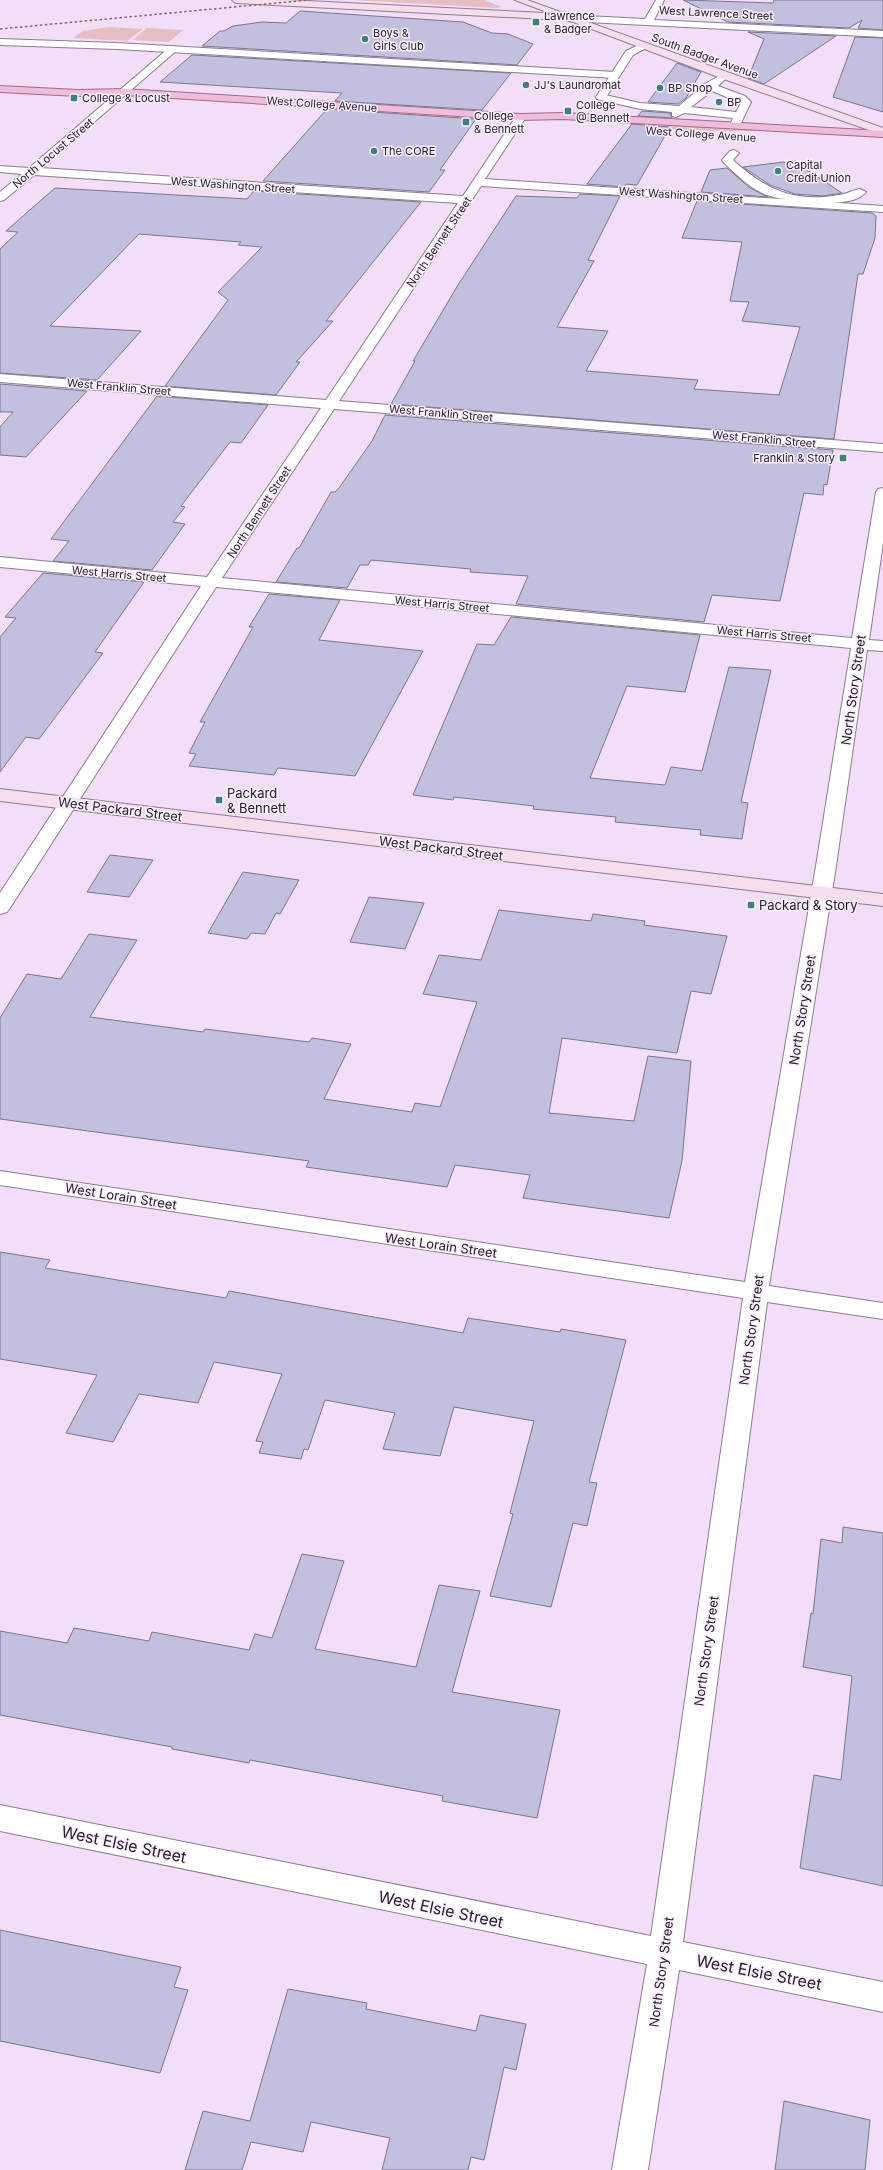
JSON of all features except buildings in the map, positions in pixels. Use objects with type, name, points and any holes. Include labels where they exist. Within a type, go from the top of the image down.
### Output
[{"type":"main road","name":"West College Avenue","points":[[0,80],[90,86],[124,92]]},
{"type":"main road","name":"West College Avenue","points":[[0,89],[78,93],[124,92],[521,116],[562,116],[883,133]]},
{"type":"main road","name":"West College Avenue","points":[[521,116],[562,124],[655,132],[850,143]]},
{"type":"street","name":"West Lawrence Street","points":[[236,0],[883,34]]},
{"type":"street","name":"South Badger Avenue","points":[[519,0],[883,133]]},
{"type":"street","points":[[648,22],[660,0]]},
{"type":"street","points":[[0,42],[173,49],[615,75]]},
{"type":"street","points":[[644,46],[630,53],[601,97],[640,106],[741,113]]},
{"type":"street","name":"North Locust Street","points":[[0,198],[173,49]]},
{"type":"street","points":[[668,122],[682,109],[701,98],[709,86],[724,76]]},
{"type":"street","points":[[709,86],[741,98],[746,102],[735,125]]},
{"type":"street","points":[[729,107],[741,113]]},
{"type":"street","name":"North Bennett Street","points":[[0,908],[212,582],[467,200],[521,116]]},
{"type":"street","points":[[734,153],[727,160],[765,190],[788,197],[829,200],[848,198],[860,192]]},
{"type":"street","name":"West Washington Street","points":[[0,169],[467,200]]},
{"type":"street","name":"West Washington Street","points":[[478,182],[883,209]]},
{"type":"street","name":"West Franklin Street","points":[[0,378],[883,448]]},
{"type":"street","name":"North Story Street","points":[[630,2170],[665,1954],[756,1291],[822,893],[872,644],[883,492]]},
{"type":"street","name":"West Harris Street","points":[[0,562],[872,644]]},
{"type":"street","name":"West Packard Street","points":[[0,795],[883,900]]},
{"type":"street","name":"West Lorain Street","points":[[0,1178],[883,1310]]},
{"type":"street","name":"West Elsie Street","points":[[0,1818],[883,1997]]},
{"type":"shaded area","points":[[352,0],[484,0],[502,7],[497,8]]},
{"type":"shaded area","points":[[109,27],[143,29],[127,41],[73,38],[83,31]]},
{"type":"shaded area","points":[[147,28],[183,30],[169,42],[133,40]]},
{"type":"shaded area","points":[[675,126],[771,131],[713,131],[657,128]]},
{"type":"railway","points":[[0,29],[309,0]]},
{"type":"place","name":"Lawrence & Badger","points":[[536,22]]},
{"type":"place","name":"Boys & Girls Club","points":[[365,39]]},
{"type":"place","name":"JJ's Laundromat","points":[[526,85]]},
{"type":"place","name":"BP Shop","points":[[660,88]]},
{"type":"place","name":"College & Locust","points":[[74,98]]},
{"type":"place","name":"BP","points":[[719,102]]},
{"type":"place","name":"College @ Bennett","points":[[568,111]]},
{"type":"place","name":"College & Bennett","points":[[466,122]]},
{"type":"place","name":"The CORE","points":[[374,151]]},
{"type":"place","name":"Capital Credit Union","points":[[778,171]]},
{"type":"place","name":"Franklin & Story","points":[[843,458]]},
{"type":"place","name":"Packard & Bennett","points":[[219,800]]},
{"type":"place","name":"Packard & Story","points":[[751,905]]}]
